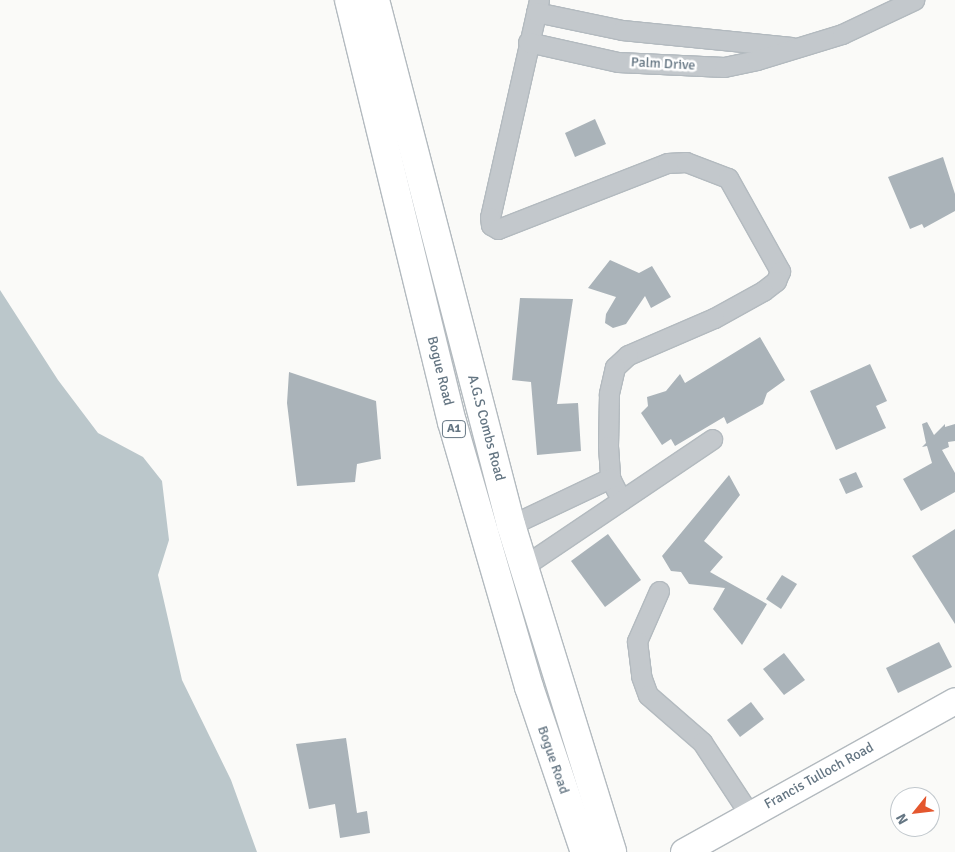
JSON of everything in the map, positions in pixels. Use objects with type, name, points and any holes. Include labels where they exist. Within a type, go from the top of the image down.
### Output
[{"type":"main road","name":"Bogue Road","points":[[348,0],[452,422],[529,687],[585,852]]},
{"type":"main road","name":"A.G.S Combs Road","points":[[375,0],[512,525],[612,852]]},
{"type":"main road","name":"Francis Tulloch Road","points":[[684,852],[955,700]]},
{"type":"street","name":"Palm Drive","points":[[528,42],[618,62],[724,67],[797,48],[889,7],[914,0]]},
{"type":"street","points":[[538,6],[528,42],[490,217],[491,225],[498,229],[667,163],[686,162],[728,178],[780,272],[776,281],[763,291],[714,318],[628,355],[615,367],[609,394],[610,478],[621,500]]},
{"type":"street","name":"Palm Drive","points":[[538,6],[645,32],[797,48]]},
{"type":"street","points":[[640,63],[645,32]]},
{"type":"street","points":[[524,566],[712,439]]},
{"type":"street","points":[[512,525],[610,478]]},
{"type":"street","points":[[658,590],[637,641],[641,676],[648,695],[702,742],[750,815]]},
{"type":"shaded area","points":[[0,290],[58,380],[98,433],[143,457],[162,481],[169,540],[158,575],[182,680],[231,780],[257,852],[0,852]]},
{"type":"building","points":[[595,119],[606,144],[575,157],[565,133]]},
{"type":"building","points":[[943,157],[955,194],[955,211],[924,228],[922,224],[910,229],[888,177]]},
{"type":"building","points":[[610,260],[639,273],[652,266],[671,297],[651,308],[645,296],[626,324],[613,328],[605,323],[606,314],[616,297],[588,288]]},
{"type":"building","points":[[520,298],[573,299],[557,404],[578,403],[581,451],[537,455],[531,382],[512,380]]},
{"type":"building","points":[[760,337],[785,380],[767,393],[763,404],[727,424],[724,417],[675,446],[671,439],[662,445],[641,413],[648,406],[647,397],[666,391],[680,374],[685,383]]},
{"type":"building","points":[[870,364],[887,401],[876,406],[886,428],[836,450],[810,391]]},
{"type":"building","points":[[289,372],[376,401],[381,459],[357,464],[355,482],[297,486],[287,403]]},
{"type":"building","points":[[927,422],[934,435],[945,424],[945,427],[955,424],[955,441],[948,442],[949,447],[942,450],[955,473],[955,492],[921,511],[903,479],[932,463],[927,446],[922,447],[926,443],[922,424]]},
{"type":"building","points":[[856,472],[863,487],[846,494],[839,479]]},
{"type":"building","points":[[729,475],[740,495],[704,541],[723,557],[710,572],[767,604],[742,645],[713,609],[725,588],[689,584],[681,572],[671,571],[662,556]]},
{"type":"building","points":[[955,529],[955,624],[912,556]]},
{"type":"building","points":[[608,534],[641,580],[605,607],[571,561]]},
{"type":"building","points":[[782,575],[797,584],[781,609],[766,599]]},
{"type":"building","points":[[939,642],[952,667],[898,693],[886,668]]},
{"type":"building","points":[[784,653],[805,680],[784,695],[763,669]]},
{"type":"building","points":[[751,702],[764,719],[740,737],[727,720]]},
{"type":"building","points":[[346,738],[357,813],[367,811],[370,833],[340,838],[335,804],[309,809],[296,744]]}]
